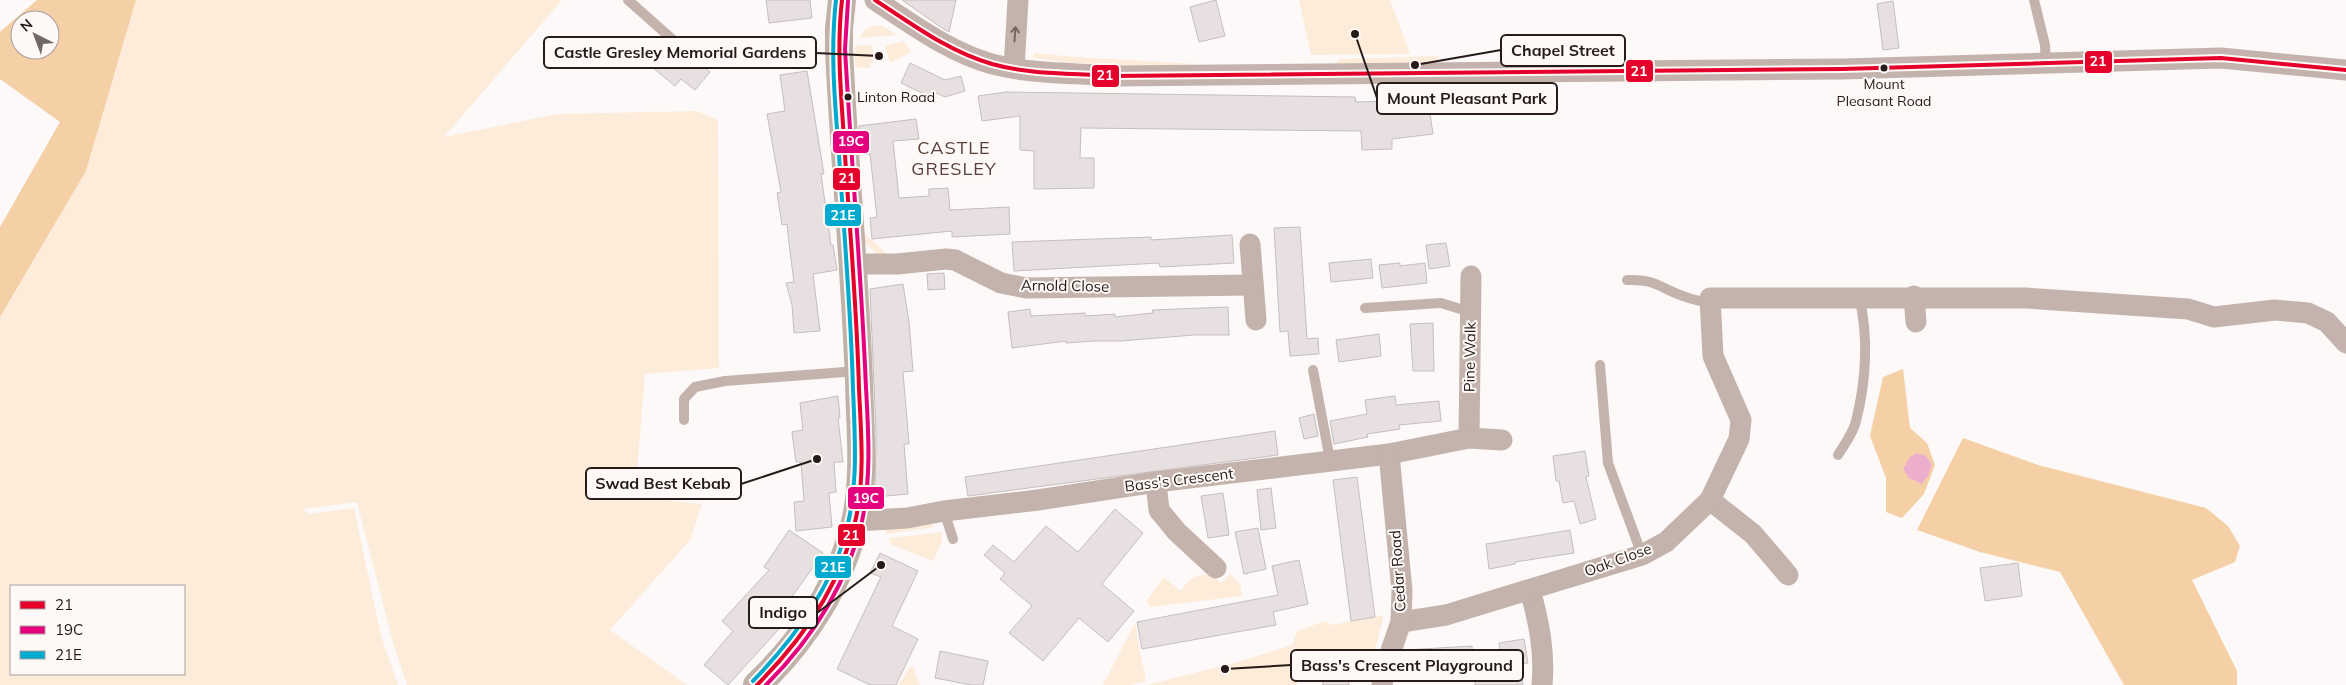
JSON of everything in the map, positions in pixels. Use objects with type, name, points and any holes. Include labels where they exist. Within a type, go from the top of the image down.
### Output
[{"type":"street","points":[[757,685],[780,664],[803,634],[837,576],[855,521],[861,494],[859,371],[840,74],[839,28],[842,0]]},
{"type":"street","points":[[875,0],[949,46],[972,57],[1014,68],[1123,76],[1608,73],[2221,58],[2346,70]]},
{"type":"street","points":[[1014,68],[1018,0]]},
{"type":"street","points":[[1250,244],[1256,320]]},
{"type":"street","name":"Arnold Close","points":[[853,264],[875,262],[897,264],[946,258],[955,260],[990,282],[1026,288],[1253,284]]},
{"type":"street","name":"Pine Walk","points":[[1469,438],[1471,276]]},
{"type":"street","points":[[1710,303],[1710,298],[1914,296],[2026,298],[2188,309],[2214,317],[2275,310],[2308,313],[2327,322],[2340,334],[2346,343]]},
{"type":"street","points":[[1914,296],[1916,322]]},
{"type":"street","name":"Oak Close","points":[[1401,622],[1446,615],[1642,554],[1666,542],[1710,500],[1739,439],[1741,420],[1713,356],[1710,303]]},
{"type":"street","name":"Bass's Crescent","points":[[855,521],[907,518],[944,511],[1038,500],[1156,482],[1389,454],[1469,438],[1502,440]]},
{"type":"street","name":"Cedar Road","points":[[1382,685],[1385,668],[1401,622],[1402,591],[1389,454]]},
{"type":"street","points":[[1156,482],[1159,510],[1177,532],[1216,568]]},
{"type":"street","points":[[1710,500],[1753,534],[1788,574]]},
{"type":"street","points":[[1530,590],[1540,625],[1544,665],[1542,685]]},
{"type":"lane","points":[[628,0],[672,39]]},
{"type":"lane","points":[[2034,0],[2045,46],[2046,62]]},
{"type":"lane","points":[[1628,280],[1655,282],[1685,297],[1710,303]]},
{"type":"lane","points":[[1838,455],[1856,422],[1864,367],[1865,321],[1859,297]]},
{"type":"lane","points":[[1365,308],[1442,303],[1470,312]]},
{"type":"lane","points":[[1600,365],[1608,463],[1642,554]]},
{"type":"lane","points":[[1313,370],[1330,460]]},
{"type":"lane","points":[[684,420],[684,399],[695,387],[725,381],[859,371]]},
{"type":"lane","points":[[944,511],[953,539]]},
{"type":"shaded area","points":[[37,0],[136,0],[86,171],[0,317],[0,227],[60,122],[0,79],[0,32],[10,23],[10,60],[60,60],[60,10],[25,10]]},
{"type":"shaded area","points":[[136,0],[562,0],[444,137],[558,114],[697,111],[718,120],[719,368],[645,374],[635,497],[702,504],[690,540],[610,630],[687,685],[407,685],[393,643],[357,502],[303,509],[309,514],[354,508],[381,636],[398,685],[0,685],[0,317],[86,171]]},
{"type":"shaded area","points":[[1299,0],[1390,0],[1410,54],[1311,55]]},
{"type":"shaded area","points":[[881,25],[897,35],[859,38],[868,28]]},
{"type":"shaded area","points":[[904,41],[911,52],[890,63],[885,46]]},
{"type":"shaded area","points":[[872,45],[873,56],[870,68],[855,67],[855,46]]},
{"type":"shaded area","points":[[1034,53],[1196,64],[1134,66],[1094,64],[1033,58]]},
{"type":"shaded area","points":[[1439,56],[1436,64],[1336,64],[1339,59]]},
{"type":"shaded area","points":[[863,232],[890,257],[878,255],[864,242]]},
{"type":"shaded area","points":[[1903,369],[1910,428],[1927,443],[1935,465],[1924,494],[1902,518],[1886,512],[1886,478],[1870,436],[1883,377]]},
{"type":"shaded area","points":[[1963,438],[2038,465],[2206,508],[2228,526],[2240,546],[2235,562],[2192,580],[2237,671],[2237,685],[2124,685],[2060,572],[1980,552],[1917,530]]},
{"type":"shaded area","points":[[1917,453],[1926,456],[1932,465],[1928,476],[1922,484],[1909,478],[1903,469],[1910,457]]},
{"type":"shaded area","points":[[926,523],[936,527],[887,534],[884,528]]},
{"type":"shaded area","points":[[942,532],[942,541],[933,561],[890,544],[890,538]]},
{"type":"shaded area","points":[[1230,574],[1240,584],[1242,596],[1150,607],[1148,604],[1147,600],[1164,577],[1180,591],[1190,580],[1197,576],[1212,575],[1221,583]]},
{"type":"shaded area","points":[[1384,615],[1374,654],[1296,661],[1297,685],[1147,685],[1238,662],[1292,645],[1297,631],[1325,621],[1332,625]]},
{"type":"shaded area","points":[[1135,623],[1146,681],[1131,685],[1103,685]]},
{"type":"shaded area","points":[[912,665],[920,685],[898,685]]},
{"type":"building","points":[[766,0],[810,0],[812,18],[769,23]]},
{"type":"building","points":[[902,0],[956,0],[949,32],[942,28]]},
{"type":"building","points":[[1216,0],[1225,36],[1199,42],[1190,7]]},
{"type":"building","points":[[1893,1],[1899,48],[1883,50],[1877,4]]},
{"type":"building","points":[[677,44],[710,72],[695,90],[681,79],[675,86],[652,67],[670,45]]},
{"type":"building","points":[[910,63],[945,80],[961,76],[965,91],[945,97],[934,92],[930,97],[901,83]]},
{"type":"building","points":[[807,71],[824,174],[821,174],[831,245],[833,245],[837,270],[813,274],[820,331],[794,333],[792,305],[786,283],[794,282],[787,224],[782,225],[777,193],[781,192],[767,114],[785,111],[780,75]]},
{"type":"building","points":[[1006,92],[1355,97],[1356,102],[1391,101],[1391,106],[1428,100],[1433,134],[1392,139],[1392,149],[1362,150],[1361,131],[1081,128],[1080,158],[1094,158],[1094,188],[1034,189],[1034,151],[1020,150],[1020,116],[982,121],[978,96]]},
{"type":"building","points":[[916,119],[919,139],[893,141],[899,198],[929,196],[929,189],[948,188],[950,210],[1009,207],[1010,234],[952,237],[952,231],[872,239],[870,218],[877,217],[870,154],[861,155],[859,126]]},
{"type":"building","points":[[1300,227],[1307,339],[1318,338],[1319,354],[1290,356],[1288,331],[1280,332],[1274,228]]},
{"type":"building","points":[[1232,235],[1234,263],[1160,267],[1159,263],[1014,271],[1012,242],[1151,237],[1151,240]]},
{"type":"building","points":[[1446,243],[1450,266],[1429,269],[1426,245]]},
{"type":"building","points":[[1371,259],[1373,278],[1331,282],[1329,263]]},
{"type":"building","points":[[1400,263],[1400,266],[1425,263],[1427,283],[1382,288],[1379,265]]},
{"type":"building","points":[[944,273],[945,289],[928,290],[927,274]]},
{"type":"building","points":[[903,284],[909,322],[913,371],[903,372],[909,444],[904,444],[908,494],[875,497],[876,433],[870,289]]},
{"type":"building","points":[[1228,307],[1229,335],[1194,335],[1121,341],[1066,343],[1066,341],[1012,348],[1008,312],[1030,309],[1031,316],[1085,313],[1085,316],[1115,314],[1115,317],[1153,313],[1152,310]]},
{"type":"building","points":[[1433,323],[1434,371],[1413,371],[1410,324]]},
{"type":"building","points":[[1379,334],[1381,356],[1339,362],[1336,340]]},
{"type":"building","points":[[838,396],[840,418],[838,418],[843,462],[834,462],[836,492],[829,493],[832,527],[796,531],[794,502],[804,501],[801,462],[796,462],[792,432],[803,430],[800,403]]},
{"type":"building","points":[[1395,396],[1396,405],[1439,401],[1441,421],[1399,425],[1400,429],[1367,434],[1368,437],[1334,444],[1330,421],[1367,414],[1365,400]]},
{"type":"building","points":[[1314,414],[1318,436],[1304,439],[1299,418]]},
{"type":"building","points":[[1275,431],[1278,455],[968,496],[965,477]]},
{"type":"building","points":[[1585,451],[1589,476],[1586,477],[1596,519],[1580,524],[1574,501],[1563,503],[1559,481],[1556,481],[1553,456]]},
{"type":"building","points":[[1357,477],[1375,617],[1351,621],[1333,480]]},
{"type":"building","points":[[1271,488],[1276,528],[1261,530],[1257,490]]},
{"type":"building","points":[[1223,493],[1229,535],[1208,538],[1201,496]]},
{"type":"building","points":[[1115,509],[1143,533],[1102,584],[1134,611],[1108,642],[1079,618],[1043,661],[1009,633],[1032,606],[1000,579],[1005,573],[984,555],[993,545],[1014,562],[1046,526],[1078,552]]},
{"type":"building","points":[[1258,528],[1266,569],[1244,574],[1235,532]]},
{"type":"building","points":[[789,530],[823,553],[772,622],[779,629],[728,685],[704,665],[733,631],[722,621],[769,570],[764,567]]},
{"type":"building","points":[[1570,530],[1574,553],[1515,562],[1515,564],[1489,569],[1486,544]]},
{"type":"building","points":[[880,553],[918,571],[892,626],[918,639],[896,685],[870,685],[837,669],[881,577],[870,573]]},
{"type":"building","points":[[1299,560],[1308,604],[1273,612],[1276,625],[1142,649],[1137,622],[1278,595],[1272,566]]},
{"type":"building","points":[[2018,563],[2022,596],[1985,601],[1980,568]]},
{"type":"building","points":[[1524,639],[1528,663],[1520,664],[1523,685],[1475,685],[1475,677],[1503,672],[1499,643]]},
{"type":"building","points":[[1472,646],[1473,671],[1404,674],[1405,650]]},
{"type":"building","points":[[940,651],[988,661],[983,685],[971,685],[935,678]]},
{"type":"building","points":[[1348,663],[1349,685],[1323,685],[1321,664]]},
{"type":"transit line","name":"21E","points":[[753,681],[795,633],[828,579],[844,539],[852,502],[855,427],[849,301],[834,78],[833,39],[836,0]]},
{"type":"transit line","name":"21","points":[[757,685],[805,629],[831,587],[850,542],[861,486],[861,438],[855,301],[840,78],[840,19],[842,0]]},
{"type":"transit line","name":"21","points":[[875,0],[946,45],[976,59],[1007,68],[1037,72],[1113,76],[1842,69],[2221,58],[2346,70]]},
{"type":"transit line","name":"19C","points":[[766,685],[798,649],[826,609],[847,567],[862,521],[865,502],[868,424],[845,49],[848,1]]},
{"type":"place","name":"Mount Pleasant Park","points":[[1355,34]]},
{"type":"place","name":"Castle Gresley Memorial Gardens","points":[[879,56]]},
{"type":"place","name":"Chapel Street","points":[[1415,65]]},
{"type":"place","name":"Mount Pleasant Road","points":[[1884,68]]},
{"type":"place","name":"Linton Road","points":[[848,97]]},
{"type":"place","name":"Swad Best Kebab","points":[[817,459]]},
{"type":"place","name":"Indigo","points":[[881,565]]},
{"type":"place","name":"Bass's Crescent Playground","points":[[1225,669]]},
{"type":"district","name":"CASTLE GRESLEY","points":[[954,158]]}]
